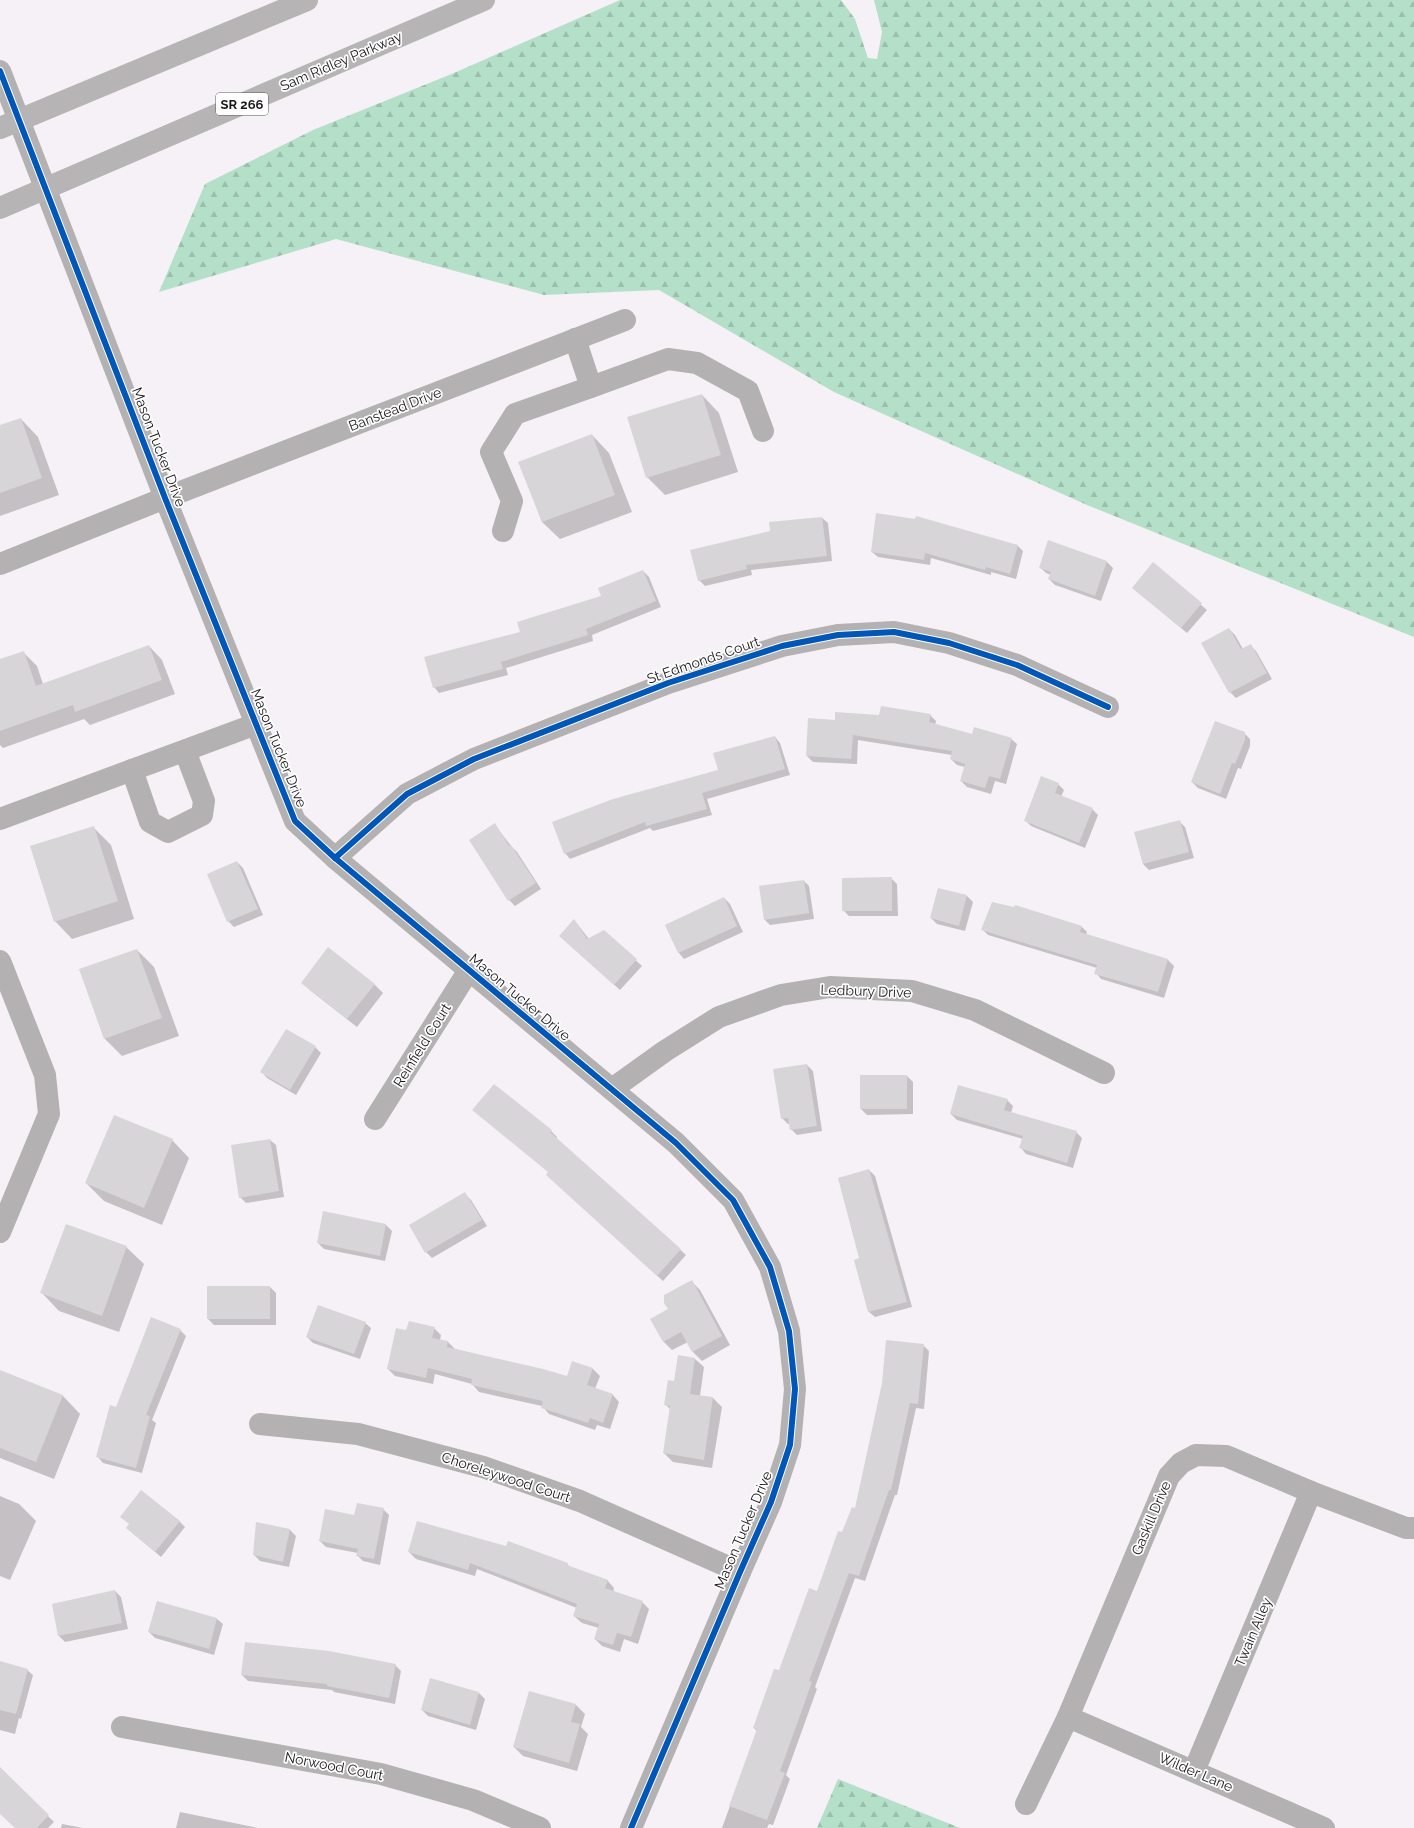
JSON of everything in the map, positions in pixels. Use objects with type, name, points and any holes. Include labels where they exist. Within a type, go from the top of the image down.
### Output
[{"type":"main road","points":[[0,128],[306,0]]},
{"type":"main road","name":"Sam Ridley Parkway","points":[[0,208],[484,0]]},
{"type":"street","name":"Mason Tucker Drive","points":[[0,71],[165,498],[295,821],[334,858],[676,1144],[733,1200],[770,1267],[789,1331],[795,1388],[790,1446],[771,1502],[630,1828]]},
{"type":"street","name":"Banstead Drive","points":[[0,564],[165,498],[625,320]]},
{"type":"street","points":[[575,340],[591,387]]},
{"type":"street","points":[[503,531],[512,501],[491,452],[515,414],[668,358],[697,363],[748,391],[763,431]]},
{"type":"street","name":"St Edmonds Court","points":[[334,858],[407,794],[474,759],[668,683],[782,646],[838,636],[894,632],[949,643],[1016,665],[1108,707]]},
{"type":"street","points":[[0,819],[256,724]]},
{"type":"street","points":[[132,770],[150,822],[168,832],[202,816],[204,801],[185,751]]},
{"type":"street","points":[[0,961],[45,1075],[49,1114],[0,1232]]},
{"type":"street","name":"Reinfield Court","points":[[375,1119],[469,970]]},
{"type":"street","name":"Ledbury Drive","points":[[612,1089],[665,1050],[719,1017],[781,995],[830,987],[912,991],[975,1010],[1104,1073]]},
{"type":"street","name":"Choreleywood Court","points":[[260,1424],[358,1434],[484,1467],[580,1501],[740,1572]]},
{"type":"street","name":"Gaskill Drive","points":[[1026,1804],[1068,1717],[1168,1476],[1181,1463],[1196,1455],[1210,1454],[1226,1456],[1311,1492],[1406,1528],[1414,1528]]},
{"type":"street","name":"Twain Alley","points":[[1194,1772],[1311,1492]]},
{"type":"street","name":"Wilder Lane","points":[[1068,1717],[1324,1828]]},
{"type":"street","name":"Norwood Court","points":[[122,1727],[381,1774],[473,1800],[540,1828]]},
{"type":"green space","points":[[620,0],[841,0],[855,19],[868,58],[877,59],[882,32],[874,0],[1414,0],[1414,637],[1087,505],[834,392],[659,290],[544,295],[336,239],[159,292],[205,184],[313,130],[454,73]]},
{"type":"green space","points":[[838,1779],[960,1828],[817,1828]]},
{"type":"building","points":[[702,394],[721,455],[646,478],[627,417]]},
{"type":"building","points":[[21,418],[42,478],[0,493],[0,425]]},
{"type":"building","points":[[592,434],[615,495],[542,522],[518,462]]},
{"type":"building","points":[[876,513],[915,519],[916,516],[1018,545],[1010,574],[986,567],[985,570],[925,553],[924,560],[871,552]]},
{"type":"building","points":[[822,517],[827,556],[746,565],[747,569],[698,581],[690,550],[770,531],[769,522]]},
{"type":"building","points":[[1048,540],[1107,561],[1095,596],[1048,579],[1051,572],[1039,568]]},
{"type":"building","points":[[1153,562],[1202,603],[1181,628],[1132,588]]},
{"type":"building","points":[[643,570],[656,601],[586,629],[588,635],[501,662],[503,669],[433,688],[424,657],[520,632],[517,622],[601,596],[598,588]]},
{"type":"building","points":[[1229,628],[1241,649],[1251,644],[1267,673],[1229,693],[1201,643]]},
{"type":"building","points":[[149,645],[162,680],[75,712],[73,705],[0,731],[0,659],[24,651],[36,686]]},
{"type":"building","points":[[881,706],[931,714],[929,722],[972,734],[974,727],[1012,738],[1000,779],[989,776],[985,788],[960,781],[965,764],[950,759],[952,751],[853,735],[851,759],[806,756],[808,718],[835,720],[835,712],[879,715]]},
{"type":"building","points":[[1215,721],[1245,732],[1245,740],[1235,764],[1232,763],[1220,794],[1191,782]]},
{"type":"building","points":[[775,736],[785,769],[702,793],[707,809],[646,826],[645,822],[564,854],[552,822],[613,799],[718,770],[713,753]]},
{"type":"building","points":[[1041,776],[1059,783],[1055,793],[1093,808],[1079,843],[1024,821]]},
{"type":"building","points":[[1180,820],[1189,852],[1143,864],[1134,832]]},
{"type":"building","points":[[495,823],[509,846],[511,845],[536,883],[508,901],[469,840]]},
{"type":"building","points":[[94,826],[118,901],[54,922],[30,846]]},
{"type":"building","points":[[237,861],[258,909],[227,922],[207,874]]},
{"type":"building","points":[[892,877],[892,911],[842,911],[842,878]]},
{"type":"building","points":[[804,880],[809,913],[764,920],[759,886]]},
{"type":"building","points":[[938,888],[967,895],[959,926],[930,918]]},
{"type":"building","points":[[724,897],[737,926],[678,953],[665,925]]},
{"type":"building","points":[[992,902],[1014,907],[1015,905],[1082,926],[1080,932],[1168,959],[1158,992],[1094,974],[1097,965],[981,930]]},
{"type":"building","points":[[574,919],[587,939],[604,930],[637,959],[614,985],[559,936]]},
{"type":"building","points":[[328,947],[375,984],[347,1019],[301,983]]},
{"type":"building","points":[[137,949],[162,1018],[104,1039],[79,969]]},
{"type":"building","points":[[286,1029],[316,1046],[290,1090],[260,1072]]},
{"type":"building","points":[[807,1064],[817,1126],[790,1130],[788,1118],[781,1119],[773,1069]]},
{"type":"building","points":[[860,1075],[907,1075],[907,1109],[860,1109]]},
{"type":"building","points":[[494,1084],[552,1130],[550,1132],[681,1249],[657,1276],[546,1175],[548,1172],[472,1110]]},
{"type":"building","points":[[958,1085],[1008,1099],[1004,1110],[1077,1131],[1067,1163],[1019,1148],[1023,1136],[950,1114]]},
{"type":"building","points":[[114,1115],[173,1139],[144,1208],[85,1183]]},
{"type":"building","points":[[270,1139],[279,1191],[239,1198],[231,1145]]},
{"type":"building","points":[[869,1169],[907,1302],[868,1312],[854,1260],[859,1258],[838,1178]]},
{"type":"building","points":[[465,1192],[482,1220],[425,1253],[409,1225]]},
{"type":"building","points":[[323,1211],[386,1224],[380,1256],[317,1243]]},
{"type":"building","points":[[66,1224],[127,1246],[102,1316],[40,1293]]},
{"type":"building","points":[[692,1280],[722,1336],[692,1352],[681,1332],[663,1342],[650,1319],[668,1309],[664,1303],[664,1295]]},
{"type":"building","points":[[207,1286],[270,1286],[270,1319],[207,1319]]},
{"type":"building","points":[[318,1305],[366,1322],[354,1354],[306,1337]]},
{"type":"building","points":[[151,1317],[181,1329],[146,1415],[150,1416],[136,1468],[96,1457],[110,1405],[116,1407]]},
{"type":"building","points":[[409,1321],[435,1327],[432,1338],[448,1341],[447,1347],[567,1376],[572,1361],[593,1368],[587,1385],[613,1394],[603,1423],[590,1418],[588,1423],[541,1408],[543,1401],[471,1385],[472,1379],[428,1368],[426,1378],[387,1369],[396,1328],[406,1330]]},
{"type":"building","points":[[886,1340],[924,1344],[918,1404],[910,1403],[891,1490],[889,1490],[859,1576],[849,1573],[809,1681],[812,1682],[780,1771],[785,1773],[767,1820],[729,1806],[757,1729],[753,1728],[774,1669],[779,1670],[809,1588],[817,1591],[838,1531],[842,1532],[852,1507],[855,1508],[882,1383]]},
{"type":"building","points":[[678,1355],[695,1358],[690,1394],[713,1397],[704,1460],[663,1453],[670,1406],[664,1405],[668,1380],[674,1381]]},
{"type":"building","points":[[0,1370],[63,1395],[36,1462],[0,1448]]},
{"type":"building","points":[[141,1490],[180,1521],[155,1552],[126,1528],[129,1524],[120,1517]]},
{"type":"building","points":[[357,1503],[384,1508],[374,1559],[356,1556],[358,1549],[319,1541],[325,1509],[354,1515]]},
{"type":"building","points":[[417,1521],[506,1546],[508,1541],[568,1563],[567,1565],[608,1580],[605,1588],[643,1601],[631,1637],[617,1633],[613,1645],[594,1639],[599,1624],[573,1616],[577,1604],[470,1563],[468,1570],[408,1552]]},
{"type":"building","points":[[256,1522],[290,1529],[283,1562],[253,1555]]},
{"type":"building","points":[[115,1590],[122,1623],[58,1636],[52,1604]]},
{"type":"building","points":[[157,1601],[217,1618],[209,1649],[148,1632]]},
{"type":"building","points":[[245,1642],[329,1651],[396,1664],[389,1698],[327,1686],[327,1684],[241,1675]]},
{"type":"building","points":[[0,1661],[28,1669],[16,1714],[0,1710]]},
{"type":"building","points":[[430,1678],[479,1692],[470,1725],[421,1710]]},
{"type":"building","points":[[529,1691],[576,1704],[571,1722],[580,1724],[569,1763],[513,1747]]},
{"type":"building","points":[[0,1767],[49,1815],[37,1828],[15,1828],[0,1814]]},
{"type":"cycle path","points":[[0,71],[165,498],[295,821],[335,858],[676,1143],[733,1200],[770,1267],[789,1331],[795,1389],[790,1445],[771,1502],[631,1828]]},
{"type":"cycle path","points":[[335,858],[407,794],[474,759],[668,683],[782,646],[838,635],[894,632],[949,643],[1017,665],[1108,707]]}]
